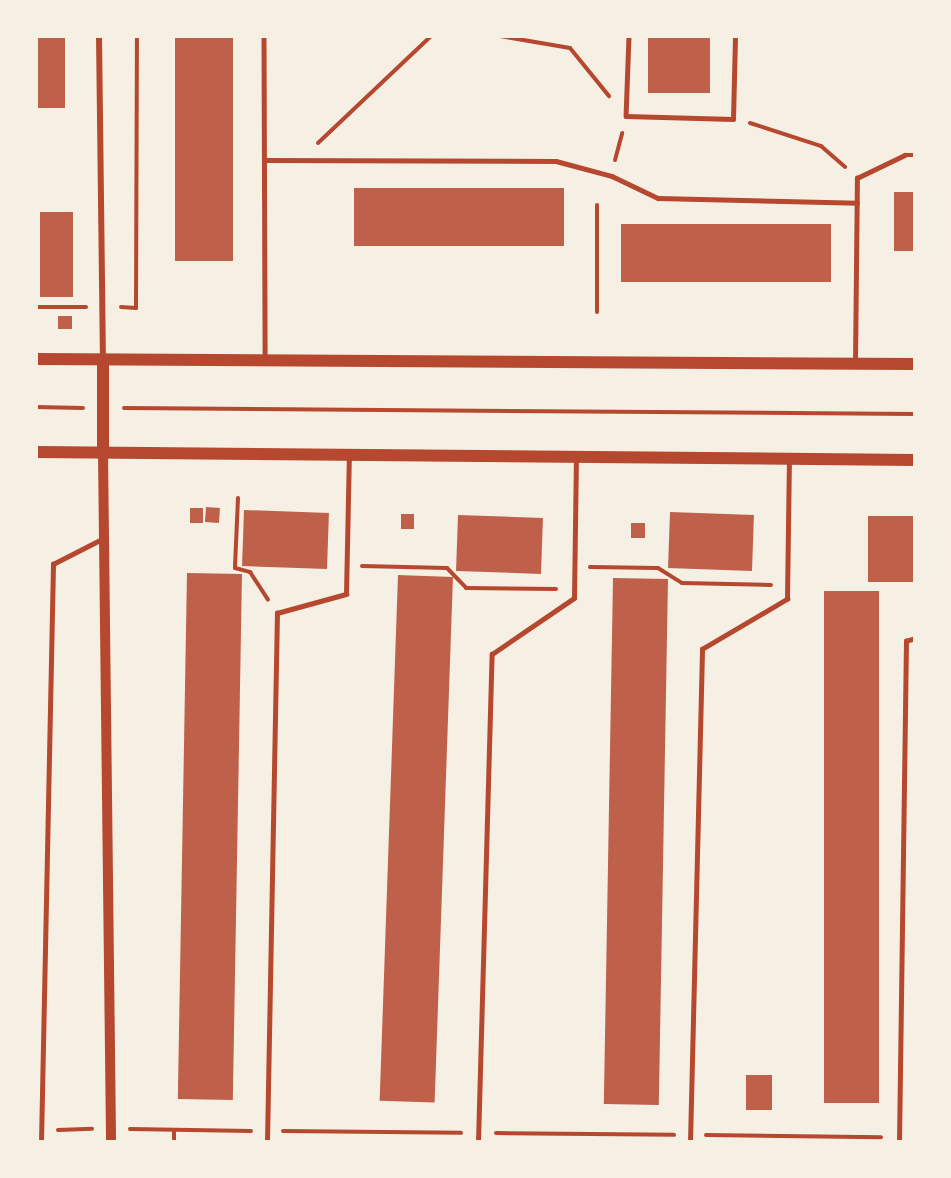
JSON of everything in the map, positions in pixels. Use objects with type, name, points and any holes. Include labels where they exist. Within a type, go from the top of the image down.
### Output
[{"type":"main road","points":[[36,359],[915,364]]},
{"type":"main road","points":[[102,360],[103,453]]},
{"type":"main road","points":[[36,452],[915,460]]},
{"type":"street","points":[[99,36],[102,360]]},
{"type":"street","points":[[103,453],[102,539],[111,1142]]},
{"type":"lane","points":[[264,36],[265,360]]},
{"type":"lane","points":[[628,36],[626,116],[733,119],[735,36]]},
{"type":"lane","points":[[855,363],[857,178],[905,155],[915,155]]},
{"type":"lane","points":[[264,160],[556,161],[612,176],[657,198],[857,203]]},
{"type":"lane","points":[[267,1142],[277,613],[345,594],[349,455]]},
{"type":"lane","points":[[478,1142],[492,654],[574,598],[576,457]]},
{"type":"lane","points":[[690,1142],[702,650],[787,599],[789,459]]},
{"type":"lane","points":[[41,1142],[52,564],[102,539]]},
{"type":"lane","points":[[899,1142],[906,641],[915,638]]},
{"type":"path","points":[[36,308],[136,308],[137,36]]},
{"type":"path","points":[[302,160],[430,36]]},
{"type":"path","points":[[500,36],[570,48],[626,116],[612,176]]},
{"type":"path","points":[[763,126],[821,147],[857,178]]},
{"type":"path","points":[[597,205],[597,312]]},
{"type":"path","points":[[36,407],[915,414]]},
{"type":"path","points":[[238,498],[236,568],[250,572],[277,613]]},
{"type":"path","points":[[346,566],[447,568],[466,588],[574,589]]},
{"type":"path","points":[[574,567],[658,568],[682,583],[787,585]]},
{"type":"path","points":[[174,1130],[174,1142]]},
{"type":"building","points":[[36,36],[65,36],[65,108],[36,108]]},
{"type":"building","points":[[175,36],[233,36],[233,261],[175,261]]},
{"type":"building","points":[[648,36],[710,36],[710,93],[648,93]]},
{"type":"building","points":[[354,188],[564,188],[564,246],[354,246]]},
{"type":"building","points":[[894,192],[915,192],[915,251],[894,251]]},
{"type":"building","points":[[40,212],[73,212],[73,297],[40,297]]},
{"type":"building","points":[[621,224],[831,224],[831,282],[621,282]]},
{"type":"building","points":[[58,316],[72,316],[72,329],[58,329]]},
{"type":"building","points":[[206,507],[220,508],[219,523],[205,522]]},
{"type":"building","points":[[190,508],[203,508],[203,523],[190,523]]},
{"type":"building","points":[[244,510],[329,513],[327,569],[242,566]]},
{"type":"building","points":[[670,512],[754,515],[752,571],[668,568]]},
{"type":"building","points":[[401,514],[414,514],[414,529],[401,529]]},
{"type":"building","points":[[458,515],[543,518],[541,574],[456,571]]},
{"type":"building","points":[[868,516],[915,516],[915,582],[868,582]]},
{"type":"building","points":[[631,523],[645,523],[645,538],[631,538]]},
{"type":"building","points":[[187,573],[242,574],[233,1100],[178,1099]]},
{"type":"building","points":[[398,575],[453,577],[435,1103],[380,1101]]},
{"type":"building","points":[[613,578],[668,579],[659,1105],[604,1104]]},
{"type":"building","points":[[824,591],[879,591],[879,1103],[824,1103]]},
{"type":"building","points":[[746,1075],[772,1075],[772,1110],[746,1110]]}]
